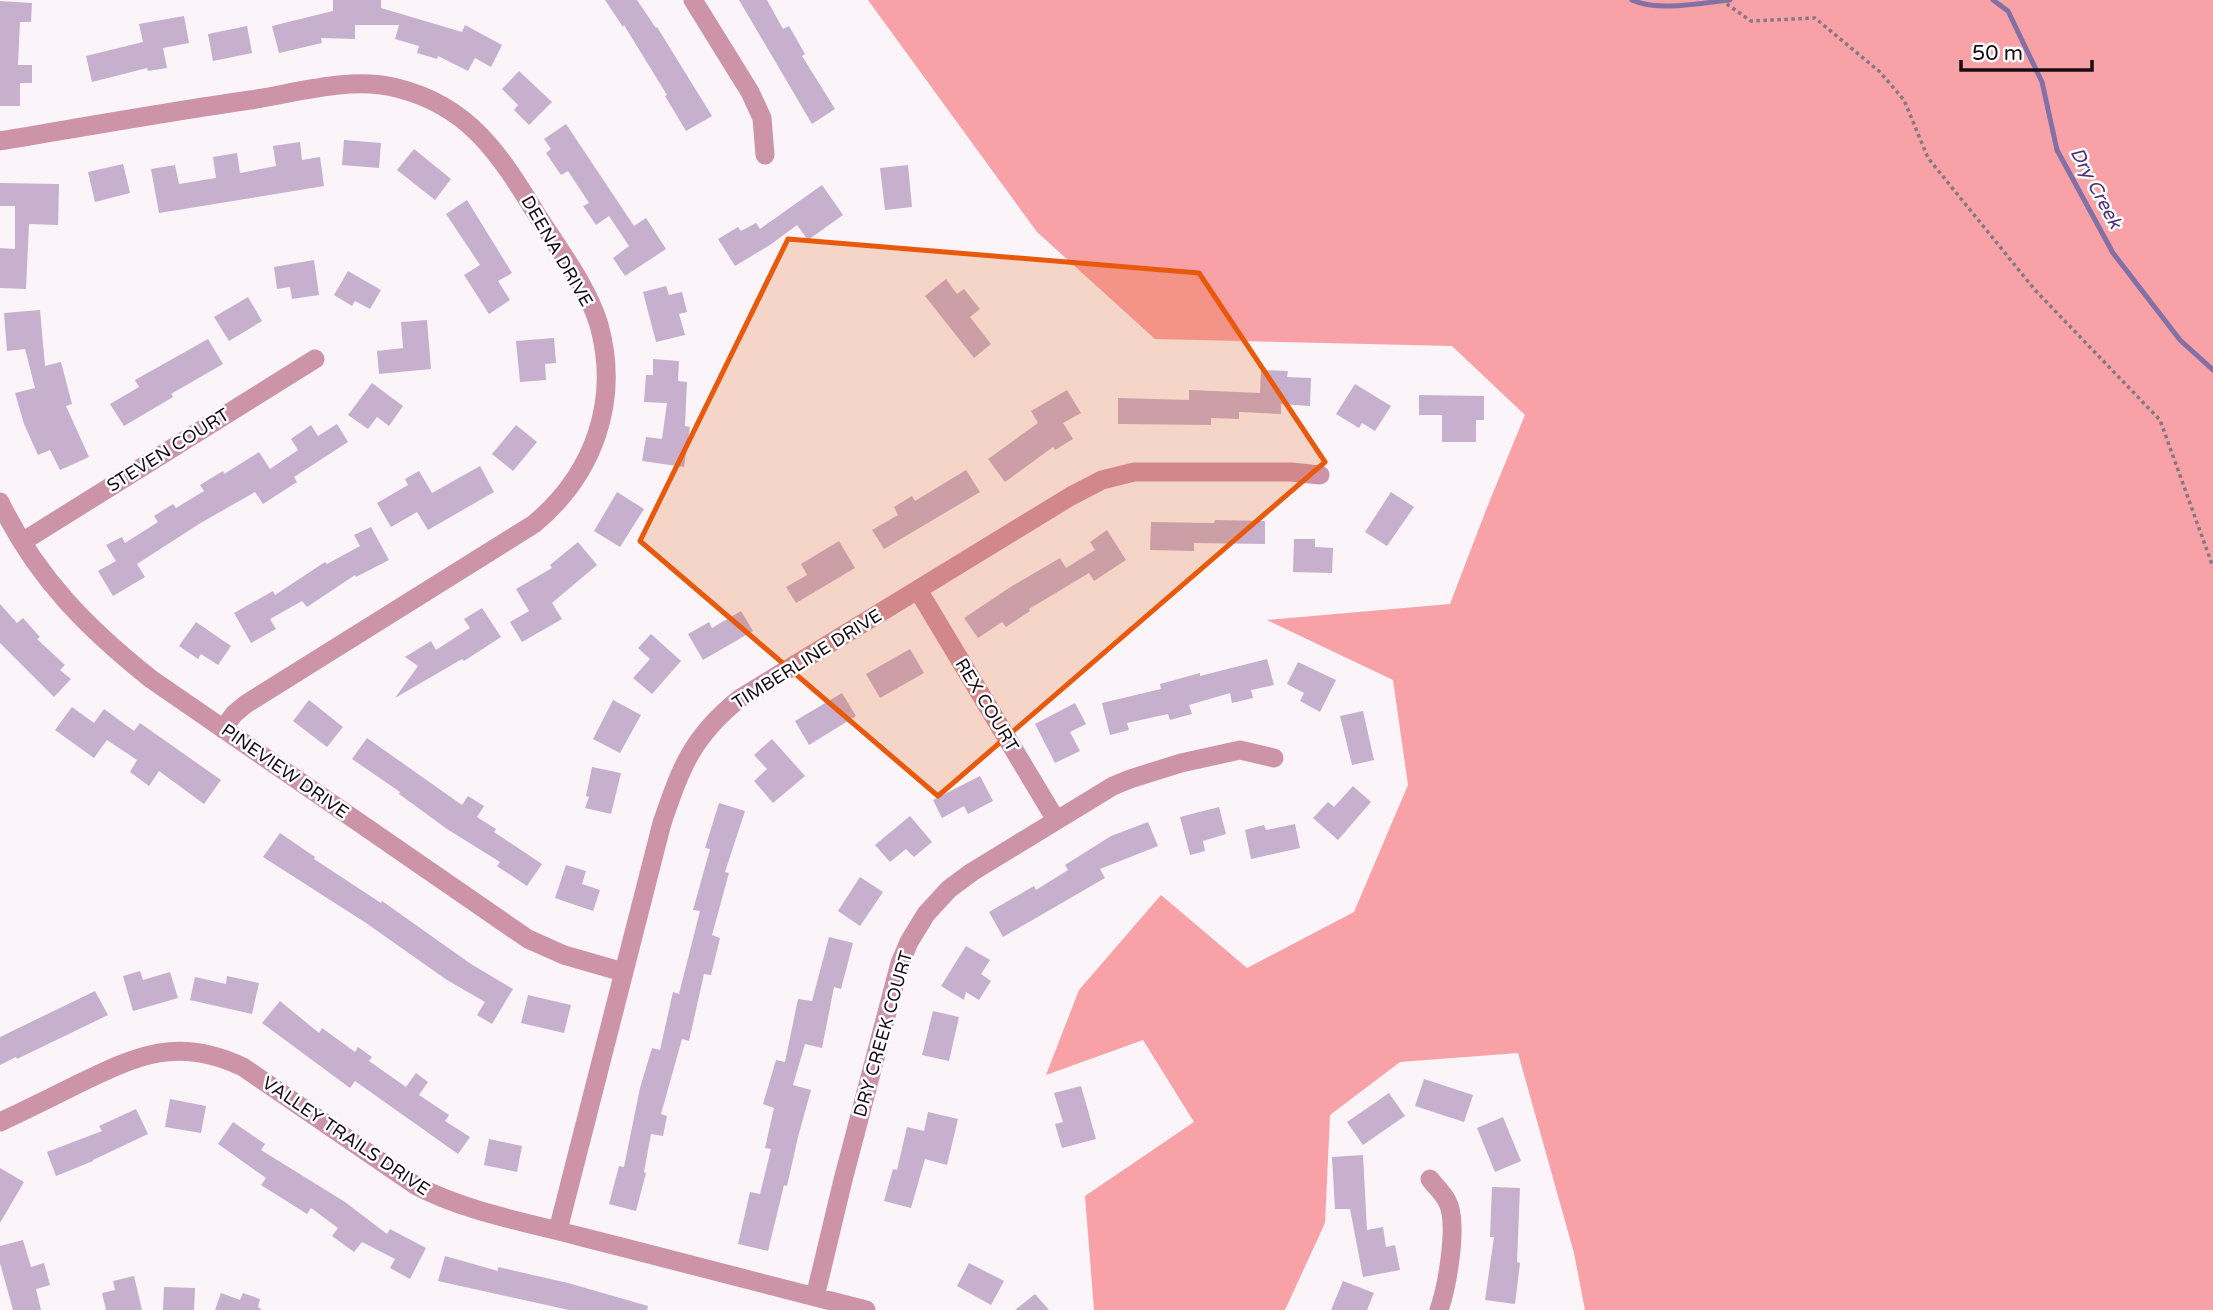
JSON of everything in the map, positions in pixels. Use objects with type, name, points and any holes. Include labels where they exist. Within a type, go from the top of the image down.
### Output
[{"type":"street","points":[[693,0],[750,92],[762,118],[765,155]]},
{"type":"street","name":"DEENA DRIVE","points":[[0,141],[331,86],[365,84],[396,88],[449,110],[478,131],[491,145],[507,166],[579,282],[598,323],[605,355],[606,394],[599,431],[585,463],[559,501],[534,523],[246,704],[223,729]]},
{"type":"street","name":"STEVEN COURT","points":[[22,542],[314,359]]},
{"type":"street","name":"TIMBERLINE DRIVE","points":[[558,1230],[662,823],[679,775],[699,739],[723,712],[738,699],[1070,496],[1102,480],[1134,472],[1291,472],[1320,475]]},
{"type":"street","name":"PINEVIEW DRIVE","points":[[0,502],[22,542],[67,604],[108,645],[151,679],[528,939],[564,955],[624,972]]},
{"type":"street","name":"REX COURT","points":[[918,590],[1056,820]]},
{"type":"street","name":"DRY CREEK COURT","points":[[815,1297],[896,976],[909,942],[926,914],[949,889],[971,872],[1113,786],[1181,763],[1240,751],[1275,758]]},
{"type":"street","name":"VALLEY TRAILS DRIVE","points":[[0,1122],[139,1056],[174,1051],[198,1052],[229,1060],[243,1067],[432,1194],[453,1202],[866,1310]]},
{"type":"street","points":[[1430,1179],[1448,1202],[1451,1222],[1451,1257],[1439,1310]]},
{"type":"path","points":[[1721,0],[1751,20],[1815,18],[1880,72],[1904,100],[1928,158],[2035,290],[2160,419],[2213,567]]},
{"type":"highlighted area","points":[[788,239],[1199,273],[1325,462],[938,796],[640,541]]},
{"type":"shaded area","points":[[868,0],[2213,0],[2213,1310],[1585,1310],[1574,1253],[1518,1053],[1400,1062],[1330,1115],[1325,1223],[1285,1310],[1094,1310],[1085,1196],[1194,1122],[1143,1040],[1046,1075],[1079,990],[1161,895],[1247,968],[1354,912],[1408,785],[1393,680],[1267,620],[1450,604],[1525,415],[1452,346],[1155,339],[1037,232]]},
{"type":"building","points":[[333,0],[381,0],[381,8],[462,32],[465,25],[502,45],[491,67],[475,58],[468,71],[438,56],[437,59],[417,53],[419,46],[395,39],[399,25],[355,25],[355,39],[321,38],[322,43],[279,53],[272,26],[333,11]]},
{"type":"building","points":[[605,0],[637,0],[657,27],[712,116],[686,131],[624,25],[623,27]]},
{"type":"building","points":[[739,0],[767,0],[783,29],[789,26],[805,54],[802,56],[835,109],[812,124]]},
{"type":"building","points":[[0,1],[32,3],[31,22],[20,22],[18,65],[32,65],[32,83],[20,83],[20,106],[0,106]]},
{"type":"building","points":[[184,16],[189,43],[163,48],[167,68],[148,71],[147,68],[92,82],[86,56],[143,42],[139,24]]},
{"type":"building","points":[[247,26],[252,53],[213,61],[208,34]]},
{"type":"building","points":[[519,71],[552,102],[529,125],[514,110],[518,105],[502,89]]},
{"type":"building","points":[[566,124],[634,226],[646,218],[666,249],[625,276],[613,258],[629,246],[609,216],[596,225],[583,206],[589,203],[568,171],[561,175],[546,153],[551,149],[544,139]]},
{"type":"building","points":[[344,140],[381,143],[379,168],[342,165]]},
{"type":"building","points":[[300,142],[302,160],[320,157],[324,186],[159,213],[151,169],[175,165],[179,184],[216,178],[213,157],[237,153],[240,173],[276,166],[273,146]]},
{"type":"building","points":[[414,149],[451,179],[435,200],[397,170]]},
{"type":"building","points":[[123,164],[130,193],[95,202],[88,172]]},
{"type":"building","points":[[908,165],[912,207],[885,210],[880,168]]},
{"type":"building","points":[[0,183],[59,184],[58,225],[29,224],[26,289],[0,288],[0,248],[15,249],[15,206],[0,206]]},
{"type":"building","points":[[822,185],[843,215],[808,240],[797,225],[735,266],[718,239],[738,227],[741,231],[756,223],[760,229]]},
{"type":"building","points":[[467,200],[512,273],[498,281],[510,300],[489,314],[464,275],[480,265],[446,214]]},
{"type":"building","points":[[314,260],[319,295],[292,299],[290,287],[277,289],[274,267]]},
{"type":"building","points":[[348,271],[381,290],[370,309],[355,301],[352,306],[334,295]]},
{"type":"building","points":[[946,279],[957,294],[964,289],[980,309],[970,317],[991,344],[974,358],[925,296]]},
{"type":"building","points":[[666,286],[669,295],[682,292],[687,312],[679,314],[685,335],[656,342],[643,292]]},
{"type":"building","points":[[248,297],[262,321],[229,341],[214,317]]},
{"type":"building","points":[[40,310],[45,366],[61,362],[72,404],[66,406],[89,457],[60,470],[50,450],[38,455],[24,424],[15,393],[35,388],[25,349],[7,351],[4,313]]},
{"type":"building","points":[[427,320],[431,369],[379,374],[377,351],[403,348],[401,322]]},
{"type":"building","points":[[554,338],[556,363],[545,364],[546,380],[520,382],[516,341]]},
{"type":"building","points":[[208,339],[223,364],[171,394],[173,397],[124,426],[110,404],[139,387],[135,380]]},
{"type":"building","points":[[653,359],[679,361],[678,381],[687,382],[685,426],[690,427],[684,467],[642,461],[646,437],[662,439],[667,403],[644,402],[646,375],[653,375]]},
{"type":"building","points":[[1261,370],[1288,371],[1287,377],[1311,378],[1310,406],[1281,404],[1281,414],[1239,412],[1239,419],[1211,418],[1211,425],[1118,424],[1118,398],[1189,400],[1189,390],[1260,393]]},
{"type":"building","points":[[372,383],[403,406],[389,426],[377,417],[368,429],[348,415]]},
{"type":"building","points":[[1355,384],[1391,406],[1375,431],[1362,423],[1359,428],[1336,414]]},
{"type":"building","points":[[1067,390],[1081,413],[1063,423],[1073,439],[1055,450],[1053,447],[1005,482],[988,459],[1038,423],[1031,411]]},
{"type":"building","points":[[1419,395],[1484,396],[1484,420],[1476,420],[1476,442],[1442,442],[1442,415],[1419,415]]},
{"type":"building","points":[[337,424],[348,442],[294,477],[297,482],[263,504],[255,492],[199,524],[137,564],[145,577],[113,596],[98,571],[116,561],[106,545],[122,537],[125,543],[158,522],[154,516],[173,504],[176,508],[204,491],[200,485],[223,471],[224,474],[259,452],[270,469],[298,450],[291,439],[311,425],[318,436]]},
{"type":"building","points":[[516,425],[537,442],[513,471],[492,454]]},
{"type":"building","points":[[480,466],[494,492],[428,530],[417,512],[391,527],[377,503],[408,485],[405,479],[419,471],[432,493]]},
{"type":"building","points":[[966,470],[980,492],[884,549],[872,530],[898,515],[894,507],[912,496],[915,501]]},
{"type":"building","points":[[617,492],[644,509],[620,547],[594,531]]},
{"type":"building","points":[[1391,492],[1414,507],[1387,546],[1365,532]]},
{"type":"building","points":[[1215,520],[1265,521],[1265,544],[1194,543],[1194,551],[1150,550],[1151,522],[1214,523]]},
{"type":"building","points":[[371,527],[389,560],[356,577],[355,575],[307,607],[302,601],[270,619],[276,629],[251,643],[234,613],[273,591],[275,595],[325,562],[327,564],[360,546],[354,535]]},
{"type":"building","points":[[1107,530],[1126,560],[1094,581],[1089,573],[1029,609],[1030,611],[1006,627],[1002,622],[978,638],[964,618],[1060,558],[1066,568],[1095,550],[1090,542]]},
{"type":"building","points":[[1294,539],[1315,539],[1315,547],[1333,548],[1332,573],[1293,572]]},
{"type":"building","points":[[839,541],[855,568],[796,603],[786,587],[807,575],[801,564]]},
{"type":"building","points":[[578,542],[597,565],[552,603],[562,619],[522,642],[510,622],[529,611],[516,589],[552,568],[550,565]]},
{"type":"building","points":[[0,604],[17,623],[23,618],[40,637],[37,639],[65,665],[60,670],[71,679],[54,697],[0,643]]},
{"type":"building","points":[[482,608],[501,637],[464,661],[462,659],[395,698],[418,666],[405,657],[431,641],[436,650],[470,628],[464,619]]},
{"type":"building","points":[[741,611],[753,631],[703,660],[688,634],[709,622],[712,628]]},
{"type":"building","points":[[196,622],[231,646],[218,665],[201,654],[198,659],[179,646]]},
{"type":"building","points":[[651,634],[681,661],[652,694],[633,678],[650,659],[638,648]]},
{"type":"building","points":[[910,649],[924,673],[880,698],[866,674]]},
{"type":"building","points":[[1267,659],[1274,685],[1251,690],[1253,698],[1232,703],[1230,693],[1189,705],[1192,714],[1170,720],[1168,714],[1127,723],[1129,730],[1110,735],[1102,703],[1161,689],[1160,684],[1200,673],[1200,676]]},
{"type":"building","points":[[1298,662],[1336,680],[1320,712],[1300,701],[1304,693],[1287,684]]},
{"type":"building","points":[[842,693],[856,716],[809,745],[795,721]]},
{"type":"building","points":[[309,700],[343,727],[327,747],[293,721]]},
{"type":"building","points":[[613,700],[641,715],[620,753],[593,739]]},
{"type":"building","points":[[1075,703],[1086,724],[1070,732],[1080,751],[1055,763],[1035,724]]},
{"type":"building","points":[[72,707],[94,723],[104,709],[134,731],[140,723],[221,780],[204,804],[159,771],[149,786],[130,772],[137,760],[107,740],[94,758],[55,730]]},
{"type":"building","points":[[1363,711],[1374,760],[1352,765],[1340,716]]},
{"type":"building","points":[[367,738],[462,805],[468,796],[484,806],[477,817],[496,829],[494,832],[542,864],[527,886],[497,866],[500,862],[447,829],[352,759]]},
{"type":"building","points":[[772,739],[805,776],[773,803],[754,781],[767,769],[754,755]]},
{"type":"building","points":[[592,767],[621,773],[611,814],[585,808]]},
{"type":"building","points":[[980,776],[993,801],[968,814],[964,806],[942,818],[933,800]]},
{"type":"building","points":[[1353,786],[1371,802],[1338,840],[1313,818],[1328,802],[1334,807]]},
{"type":"building","points":[[719,803],[745,811],[725,872],[729,873],[712,935],[720,938],[711,975],[704,974],[689,1041],[682,1039],[661,1114],[667,1116],[663,1136],[651,1134],[644,1172],[646,1173],[636,1211],[609,1204],[619,1166],[624,1167],[640,1088],[652,1048],[660,1050],[673,992],[679,994],[700,911],[693,910],[710,849],[705,848]]},
{"type":"building","points":[[1219,807],[1226,834],[1203,841],[1205,851],[1190,855],[1180,817]]},
{"type":"building","points":[[910,816],[932,842],[914,857],[906,849],[890,862],[875,845]]},
{"type":"building","points":[[1148,822],[1158,846],[1100,869],[1105,878],[1003,937],[989,912],[1034,886],[1036,890],[1068,870],[1065,865],[1111,836]]},
{"type":"building","points":[[1295,824],[1300,848],[1251,859],[1245,830],[1264,825],[1266,830]]},
{"type":"building","points":[[280,833],[315,857],[314,859],[513,989],[492,1024],[477,1015],[485,1002],[447,980],[366,923],[263,857]]},
{"type":"building","points":[[566,865],[586,871],[582,884],[600,890],[593,911],[555,898]]},
{"type":"building","points":[[860,877],[883,892],[860,926],[838,911]]},
{"type":"building","points":[[829,937],[853,943],[841,989],[834,987],[822,1048],[805,1044],[793,1085],[811,1090],[768,1251],[738,1244],[750,1192],[760,1194],[771,1149],[765,1148],[774,1108],[763,1104],[776,1060],[785,1062],[798,999],[812,1001]]},
{"type":"building","points":[[966,946],[990,960],[981,974],[991,981],[979,1000],[966,992],[964,1000],[941,986]]},
{"type":"building","points":[[140,971],[143,980],[170,972],[178,998],[133,1011],[123,976]]},
{"type":"building","points":[[227,976],[259,983],[252,1014],[190,1000],[195,977],[226,984]]},
{"type":"building","points":[[95,991],[108,1015],[0,1065],[0,1037]]},
{"type":"building","points":[[528,995],[571,1005],[564,1033],[521,1023]]},
{"type":"building","points":[[280,1001],[319,1033],[322,1028],[355,1052],[358,1047],[372,1057],[369,1061],[406,1087],[416,1073],[428,1082],[419,1095],[449,1115],[445,1121],[470,1137],[458,1154],[355,1081],[350,1088],[262,1023]]},
{"type":"building","points":[[933,1011],[959,1017],[949,1061],[922,1055]]},
{"type":"building","points":[[1424,1079],[1473,1095],[1464,1122],[1415,1106]]},
{"type":"building","points":[[1081,1086],[1096,1139],[1062,1148],[1055,1124],[1063,1122],[1054,1093]]},
{"type":"building","points":[[1389,1093],[1405,1116],[1363,1145],[1347,1122]]},
{"type":"building","points":[[170,1099],[206,1106],[201,1133],[165,1127]]},
{"type":"building","points":[[136,1109],[148,1134],[56,1176],[47,1152],[102,1131],[99,1126]]},
{"type":"building","points":[[928,1112],[958,1119],[947,1165],[925,1159],[911,1208],[884,1201],[893,1169],[897,1170],[907,1127],[924,1131]]},
{"type":"building","points":[[1503,1117],[1521,1161],[1495,1172],[1477,1128]]},
{"type":"building","points":[[233,1122],[265,1144],[261,1150],[345,1202],[387,1234],[390,1229],[426,1248],[410,1279],[390,1268],[395,1259],[362,1242],[354,1252],[332,1236],[338,1228],[311,1208],[307,1214],[261,1185],[266,1178],[218,1144]]},
{"type":"building","points":[[489,1139],[522,1146],[517,1172],[484,1165]]},
{"type":"building","points":[[1363,1155],[1367,1230],[1383,1227],[1386,1247],[1395,1245],[1400,1270],[1363,1277],[1350,1209],[1335,1209],[1332,1157]]},
{"type":"building","points":[[0,1168],[24,1182],[0,1223]]},
{"type":"building","points":[[1492,1187],[1520,1188],[1517,1262],[1520,1263],[1515,1304],[1485,1300],[1494,1237],[1490,1237]]},
{"type":"building","points":[[23,1240],[31,1267],[44,1263],[50,1285],[36,1289],[41,1310],[13,1310],[0,1263],[0,1246]]},
{"type":"building","points":[[445,1256],[498,1271],[498,1267],[568,1283],[648,1306],[647,1310],[569,1310],[438,1281]]},
{"type":"building","points":[[969,1263],[1004,1281],[991,1305],[957,1286]]},
{"type":"building","points":[[134,1276],[142,1310],[106,1310],[102,1293],[115,1290],[113,1281]]},
{"type":"building","points":[[1343,1281],[1374,1293],[1367,1310],[1331,1310]]},
{"type":"building","points":[[164,1287],[195,1288],[194,1310],[163,1310]]},
{"type":"building","points":[[221,1293],[240,1300],[243,1293],[260,1299],[258,1307],[262,1310],[215,1310]]},
{"type":"building","points":[[1035,1294],[1049,1310],[1015,1310]]},
{"type":"waterway","name":"Dry Creek","points":[[1632,0],[1642,4],[1667,6],[1730,0]]},
{"type":"waterway","name":"Dry Creek","points":[[1993,0],[2008,11],[2042,82],[2057,150],[2113,253],[2180,340],[2213,370]]}]
